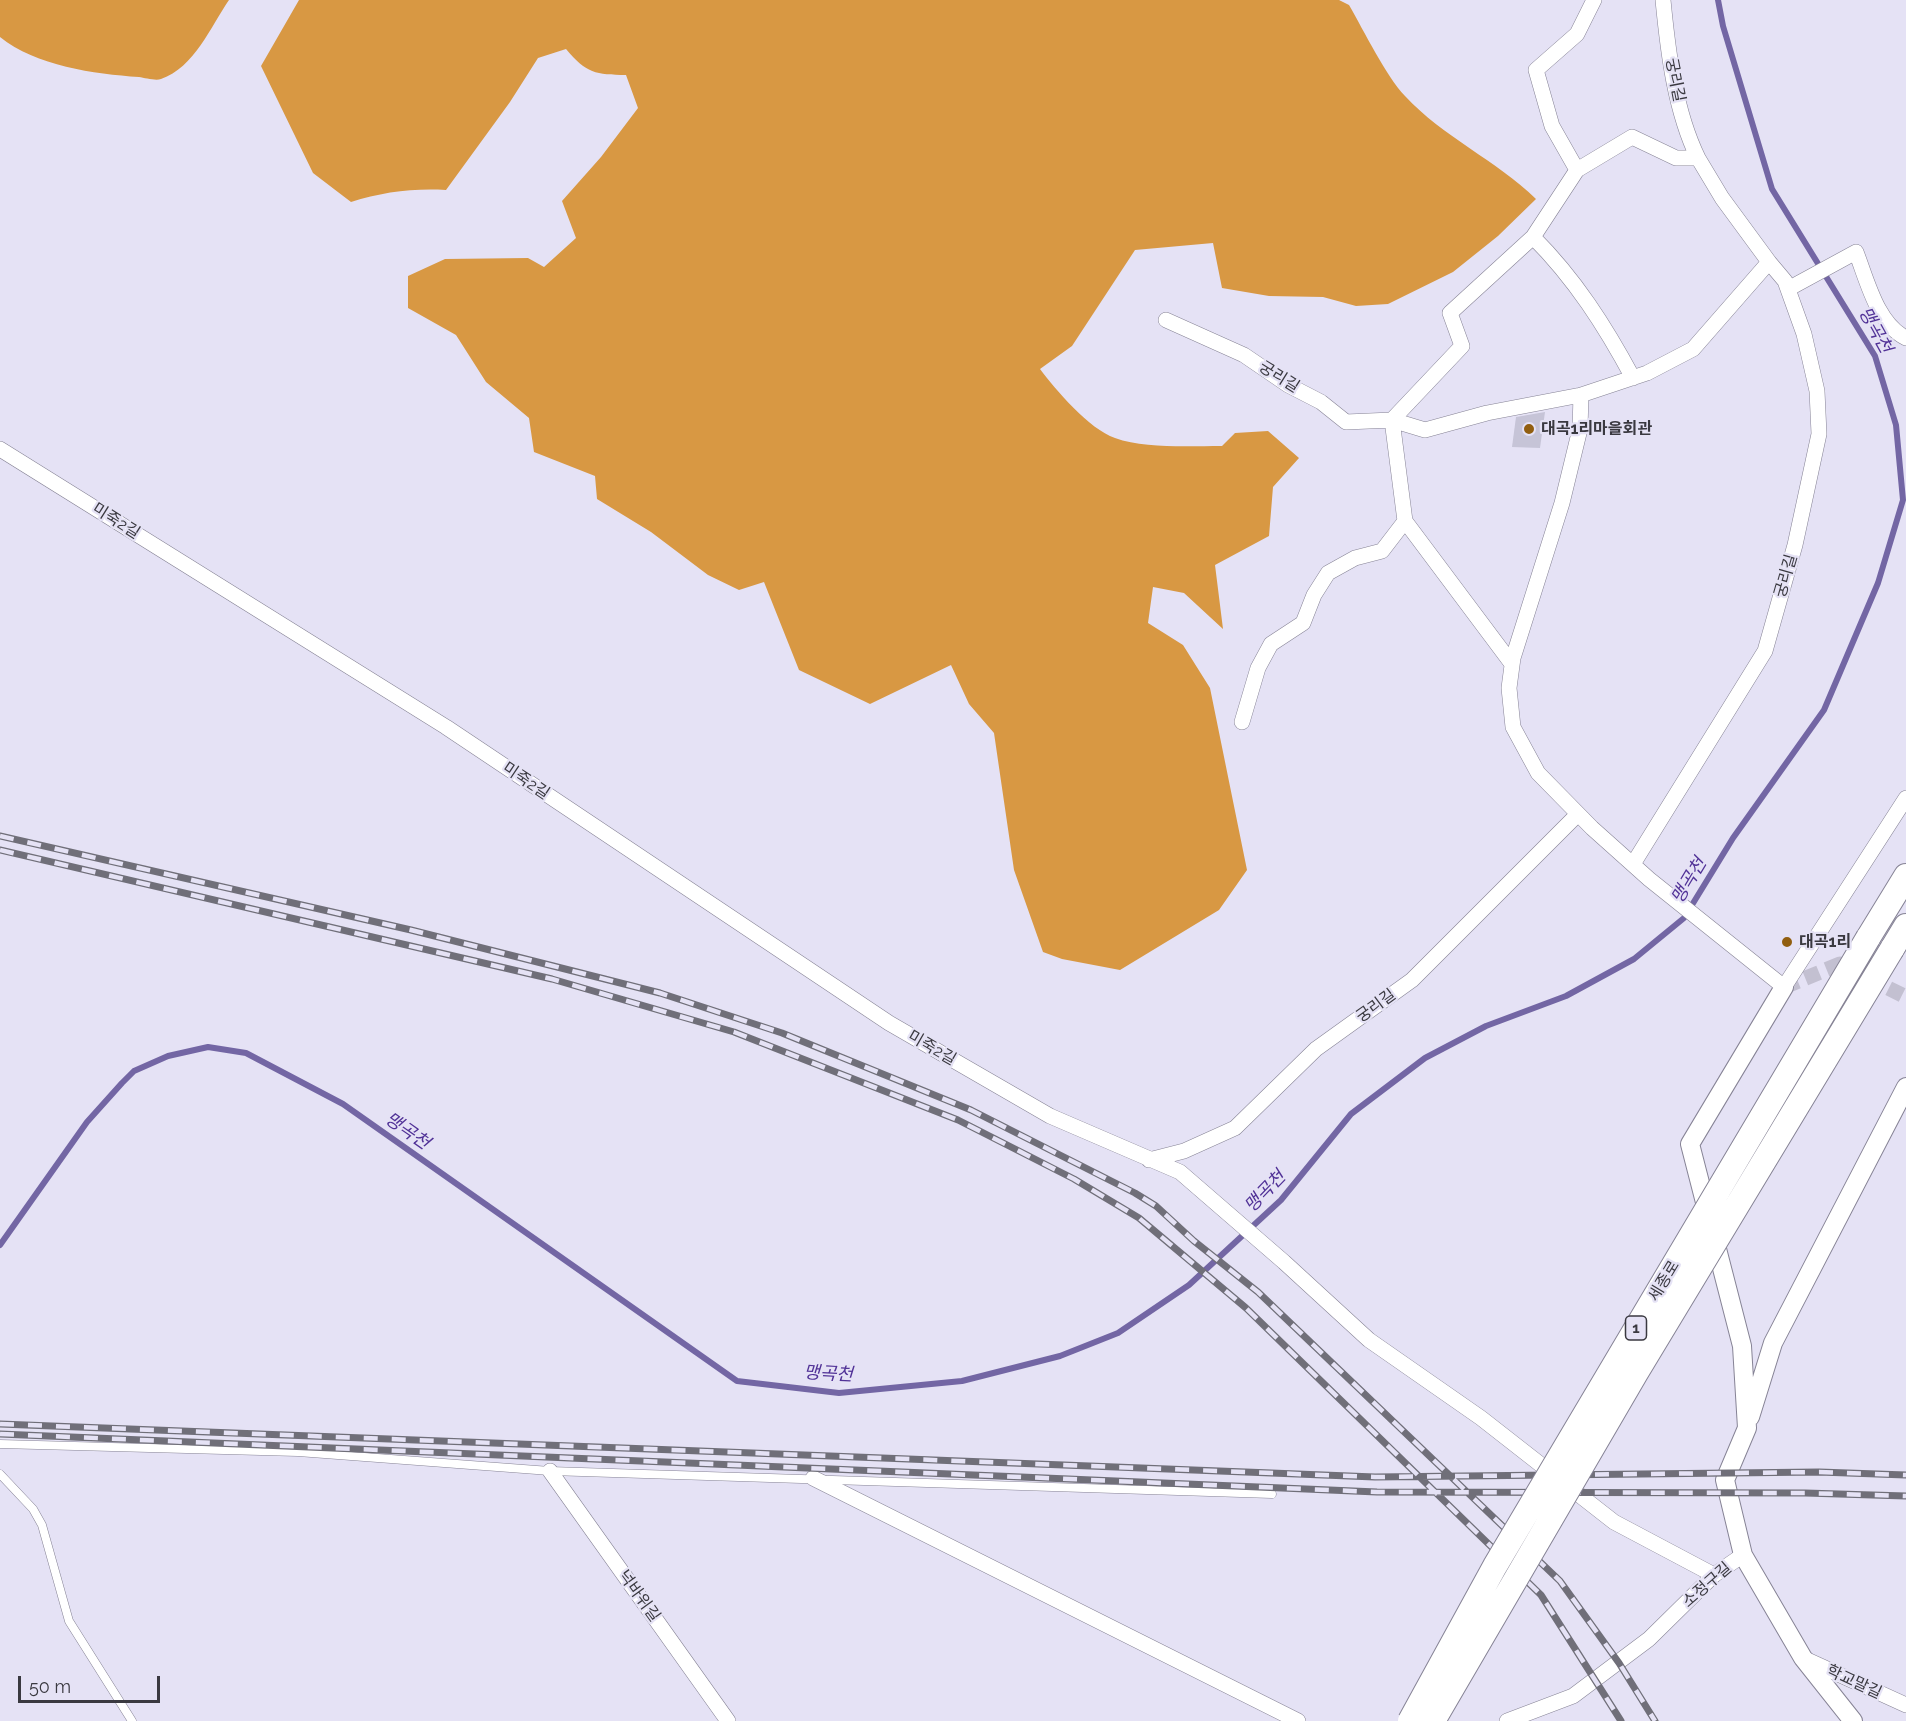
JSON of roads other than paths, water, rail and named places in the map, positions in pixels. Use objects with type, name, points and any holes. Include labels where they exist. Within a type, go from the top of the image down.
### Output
[{"type":"main road","name":"세종로","points":[[1410,1721],[1495,1566],[1906,876]]},
{"type":"main road","name":"세종로","points":[[1433,1721],[1636,1373],[1906,926]]},
{"type":"street","points":[[1577,170],[1552,126],[1536,70],[1576,34],[1594,0]]},
{"type":"street","name":"궁리길","points":[[1633,864],[1765,651],[1795,545],[1819,434],[1817,391],[1804,334],[1785,281],[1722,198],[1686,133],[1670,55],[1664,0]]},
{"type":"street","points":[[1512,664],[1405,521],[1392,420],[1462,346],[1450,313],[1533,237],[1577,170],[1632,137],[1676,158],[1698,158]]},
{"type":"street","points":[[1533,237],[1560,264],[1582,294],[1606,329],[1633,378]]},
{"type":"street","points":[[1788,289],[1856,252],[1884,318],[1898,334],[1906,338]]},
{"type":"street","name":"궁리길","points":[[1166,320],[1244,355],[1288,385],[1322,402],[1346,422],[1392,420],[1425,429],[1487,413],[1581,395],[1633,378],[1693,349],[1769,262]]},
{"type":"street","points":[[1581,395],[1580,429],[1562,503],[1512,664],[1509,688],[1513,727],[1538,773],[1578,814],[1649,879],[1756,967],[1784,987]]},
{"type":"street","name":"미죽2길","points":[[0,449],[446,727],[889,1023],[1050,1116],[1180,1173],[1284,1262],[1369,1340],[1481,1418],[1614,1522],[1714,1575]]},
{"type":"street","points":[[1242,722],[1258,668],[1270,644],[1302,623],[1314,595],[1328,573],[1355,558],[1382,551],[1405,521]]},
{"type":"street","points":[[1747,1428],[1742,1346],[1690,1144],[1784,987],[1906,798]]},
{"type":"street","name":"궁리길","points":[[1149,1160],[1184,1150],[1235,1128],[1317,1049],[1412,980],[1578,814]]},
{"type":"street","points":[[1743,1555],[1725,1480],[1747,1428],[1773,1343],[1906,1087]]},
{"type":"street","name":"넉바위길","points":[[550,1471],[728,1721]]},
{"type":"street","points":[[813,1478],[1298,1721]]},
{"type":"street","name":"소정구길","points":[[1507,1721],[1573,1696],[1649,1639],[1714,1575],[1743,1555],[1803,1658],[1852,1721]]},
{"type":"street","name":"학교말길","points":[[1803,1658],[1906,1706]]},
{"type":"lane","points":[[0,1444],[298,1452],[550,1471],[1272,1494]]},
{"type":"lane","points":[[0,1474],[33,1509],[42,1525],[69,1620],[132,1721]]},
{"type":"waterway","name":"맹곡천","points":[[0,1245],[87,1122],[134,1071],[168,1056],[208,1047],[246,1053],[343,1104],[737,1381],[839,1393],[962,1381],[1060,1356],[1118,1333],[1189,1285],[1281,1200],[1351,1114],[1425,1058],[1486,1026],[1566,996],[1634,959],[1684,918],[1733,838],[1824,710],[1878,583],[1903,500],[1896,425],[1875,356],[1772,189],[1723,26],[1718,0]]},
{"type":"tunnel","points":[[1784,987],[1840,964],[1906,997]]},
{"type":"railway","points":[[0,836],[411,930],[660,993],[782,1033],[971,1110],[1135,1193],[1156,1206],[1194,1241],[1258,1292],[1560,1581],[1619,1663],[1655,1721]]},
{"type":"railway","points":[[0,850],[552,979],[734,1032],[958,1120],[1074,1179],[1139,1218],[1246,1308],[1541,1595],[1621,1721]]},
{"type":"railway","points":[[0,1424],[1375,1477],[1819,1472],[1906,1475]]},
{"type":"railway","points":[[0,1434],[1377,1492],[1805,1493],[1906,1496]]},
{"type":"place","name":"대곡1리마을회관","points":[[1529,429]]},
{"type":"place","name":"대곡1리","points":[[1787,942]]}]
